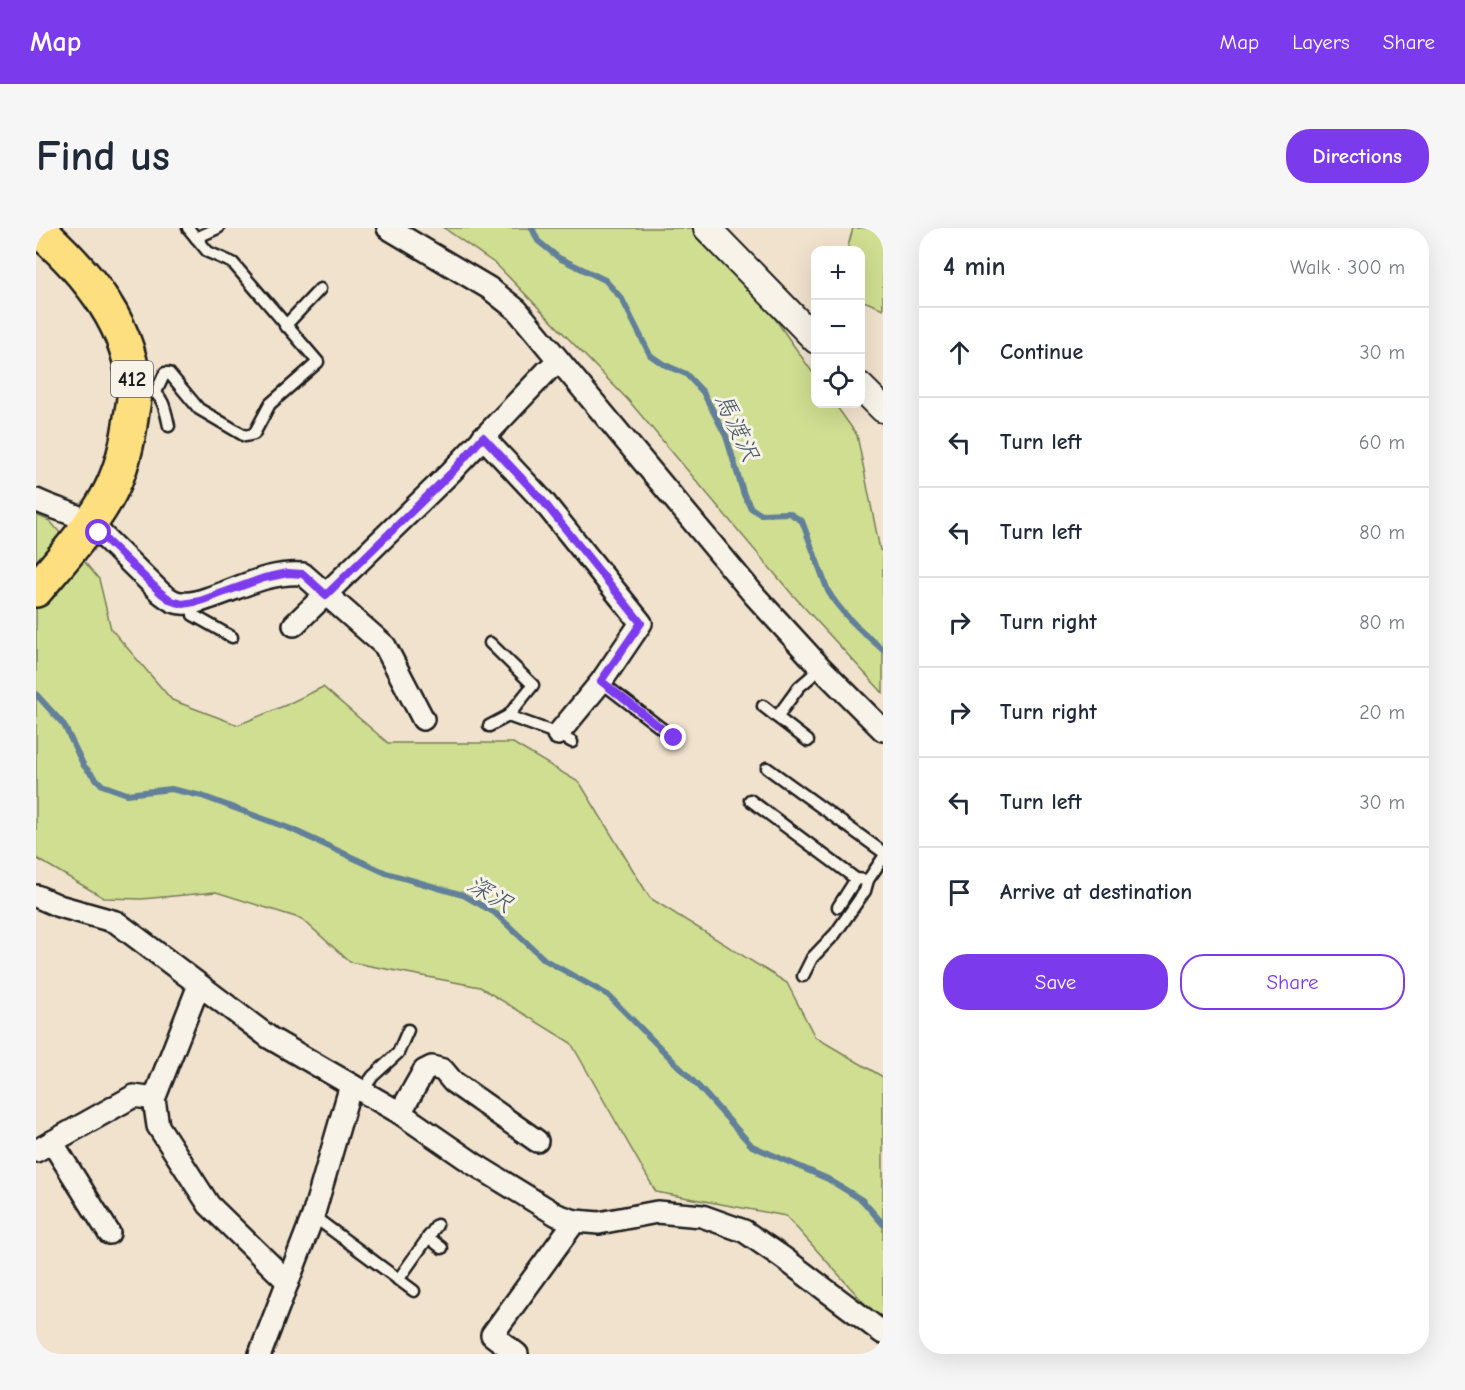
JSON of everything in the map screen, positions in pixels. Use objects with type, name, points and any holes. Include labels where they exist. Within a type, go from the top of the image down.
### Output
[{"type":"highway","name":"412","points":[[36,590],[106,499],[120,468],[132,409],[144,389],[131,369],[123,340],[110,311],[96,288],[67,255],[37,228]]},
{"type":"street","points":[[388,228],[504,299],[517,310],[755,596],[821,668],[883,729]]},
{"type":"street","points":[[707,228],[811,335]]},
{"type":"street","points":[[294,625],[452,472],[558,361]]},
{"type":"street","points":[[865,390],[883,409]]},
{"type":"street","points":[[483,437],[543,501],[641,623],[565,739]]},
{"type":"street","points":[[36,500],[55,510],[77,515],[81,534],[172,601],[183,604],[193,602],[264,578],[288,573],[303,574],[385,646],[423,719]]},
{"type":"street","points":[[36,896],[59,906],[116,922],[270,1038],[400,1113],[501,1181],[557,1215],[574,1221],[599,1224],[657,1212],[702,1216],[744,1231],[883,1333]]},
{"type":"street","points":[[199,985],[154,1099],[158,1126],[209,1205],[288,1282]]},
{"type":"street","points":[[400,1113],[424,1071],[432,1067],[443,1070],[453,1082],[470,1084],[530,1130]]},
{"type":"street","points":[[260,1354],[313,1216],[357,1088]]},
{"type":"street","points":[[100,1226],[44,1147],[134,1096],[154,1099]]},
{"type":"street","points":[[517,1354],[492,1335],[574,1221]]},
{"type":"lane","points":[[170,426],[164,405],[144,389],[165,374],[169,373],[199,409],[246,436],[254,434],[270,404],[318,362],[233,263],[208,252],[188,228]]},
{"type":"lane","points":[[196,238],[218,228]]},
{"type":"lane","points":[[285,326],[320,290]]},
{"type":"lane","points":[[193,602],[193,615],[232,637]]},
{"type":"lane","points":[[489,726],[508,716],[533,685],[490,643]]},
{"type":"lane","points":[[777,717],[799,687],[821,668]]},
{"type":"lane","points":[[601,681],[674,738]]},
{"type":"lane","points":[[763,706],[808,741]]},
{"type":"lane","points":[[508,716],[565,739]]},
{"type":"lane","points":[[767,768],[883,852]]},
{"type":"lane","points":[[750,800],[862,880],[865,891],[835,934],[812,958],[803,975]]},
{"type":"lane","points":[[838,907],[883,858]]},
{"type":"lane","points":[[357,1088],[398,1053],[408,1030]]},
{"type":"lane","points":[[313,1216],[414,1291]]},
{"type":"lane","points":[[398,1280],[437,1225]]},
{"type":"lane","points":[[428,1237],[442,1248]]},
{"type":"green space","points":[[444,228],[698,228],[736,263],[811,370],[811,408],[838,408],[857,435],[880,550],[883,552],[883,693],[791,593],[629,401],[497,265]]},
{"type":"green space","points":[[853,228],[883,228],[883,309],[865,302],[865,246],[848,246]]},
{"type":"green space","points":[[36,515],[50,521],[99,579],[111,629],[172,700],[238,725],[323,687],[388,743],[513,743],[580,783],[650,898],[787,983],[815,1037],[883,1077],[883,1324],[786,1216],[656,1192],[571,1043],[480,987],[350,962],[302,919],[216,892],[142,899],[104,898],[36,858]]},
{"type":"waterway","name":"馬渡沢","points":[[532,228],[538,241],[559,258],[605,280],[622,299],[650,355],[663,364],[686,374],[703,392],[726,436],[744,495],[751,508],[760,514],[789,513],[802,521],[828,591],[846,615],[883,650]]},
{"type":"waterway","name":"深沢","points":[[36,694],[64,725],[84,766],[102,785],[127,794],[171,789],[202,796],[291,829],[386,873],[463,895],[495,913],[545,960],[608,995],[699,1087],[752,1146],[828,1179],[862,1200],[883,1224]]},
{"type":"route","points":[[99,533],[172,601],[183,604],[200,601],[264,578],[288,573],[303,574],[326,595],[452,472],[483,437],[543,501],[641,623],[601,681],[674,738]]}]
